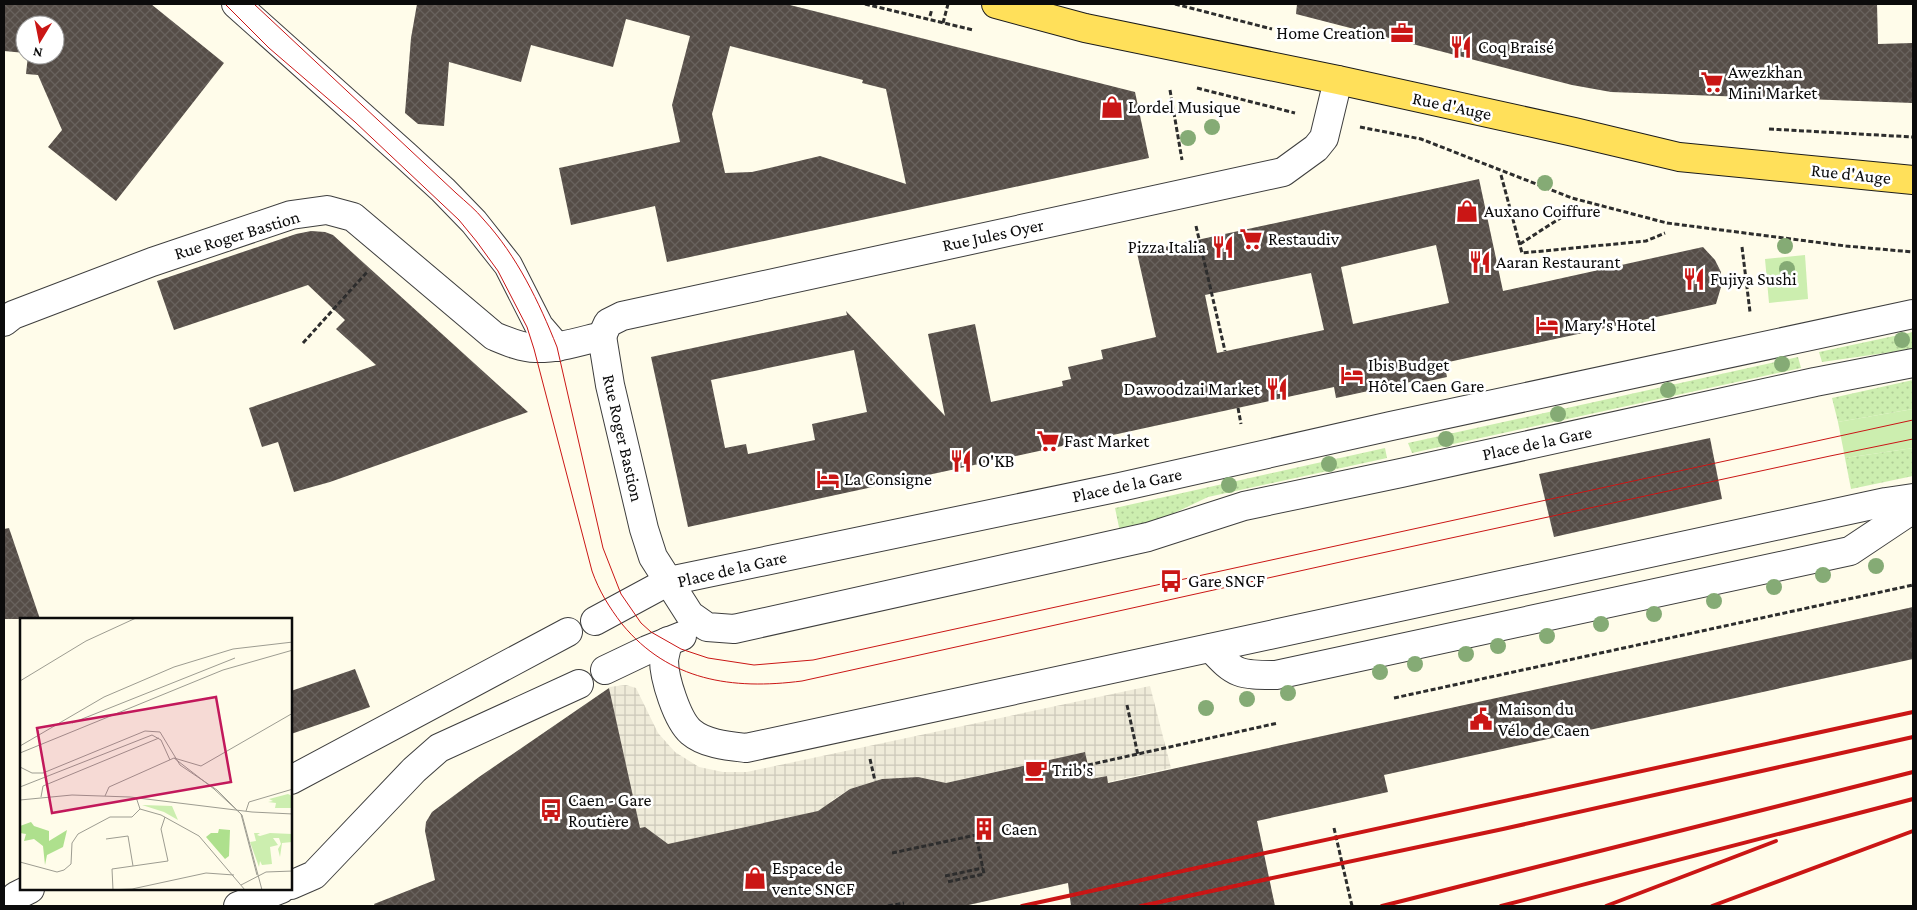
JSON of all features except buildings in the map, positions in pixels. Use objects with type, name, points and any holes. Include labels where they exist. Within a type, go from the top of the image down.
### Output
[{"type":"main road","name":"Rue d'Auge","points":[[1010,6],[1085,28],[1338,80],[1679,157],[1913,180]]},
{"type":"street","points":[[236,4],[406,156],[474,222],[508,265],[539,326],[556,347]]},
{"type":"street","name":"Rue Jules Oyer","points":[[602,336],[608,323],[622,316],[1283,172],[1316,148],[1324,138],[1330,121],[1338,80]]},
{"type":"street","name":"Rue Roger Bastion","points":[[4,322],[14,315],[152,262],[291,215],[327,210],[354,217],[494,336],[534,349],[556,347],[602,336],[608,376],[644,529],[653,557],[669,581]]},
{"type":"street","name":"Place de la Gare","points":[[1913,314],[1391,426],[1120,488],[669,581],[690,615],[707,627],[734,629],[1148,537],[1244,506],[1815,382],[1913,363]]},
{"type":"street","points":[[668,641],[664,661],[669,689],[675,708],[691,732],[726,746],[746,748],[1886,502],[1913,498]]},
{"type":"street","points":[[1211,648],[1227,666],[1237,672],[1276,675],[1850,551],[1913,509]]},
{"type":"street","points":[[595,621],[669,581]]},
{"type":"street","points":[[605,670],[668,641],[707,627]]},
{"type":"street","points":[[292,779],[568,632]]},
{"type":"street","points":[[292,885],[314,875],[414,770],[440,748],[579,684]]},
{"type":"street","points":[[10,906],[16,896],[28,890]]},
{"type":"street","points":[[238,906],[279,890]]},
{"type":"path","points":[[864,4],[980,32]]},
{"type":"path","points":[[943,23],[948,4]]},
{"type":"path","points":[[930,16],[932,9]]},
{"type":"path","points":[[1190,86],[1330,121],[1421,139],[1572,198],[1667,223],[1846,246],[1913,252]]},
{"type":"path","points":[[1170,90],[1183,164]]},
{"type":"path","points":[[1761,129],[1913,137]]},
{"type":"path","points":[[1501,175],[1522,253],[1646,241],[1665,233]]},
{"type":"path","points":[[1520,244],[1580,206]]},
{"type":"path","points":[[1196,226],[1225,351]]},
{"type":"path","points":[[1742,247],[1750,312]]},
{"type":"path","points":[[303,343],[357,282]]},
{"type":"path","points":[[1238,408],[1241,424]]},
{"type":"path","points":[[1394,698],[1913,585]]},
{"type":"path","points":[[1127,706],[1138,755]]},
{"type":"path","points":[[1088,765],[1278,723]]},
{"type":"path","points":[[870,759],[875,781]]},
{"type":"path","points":[[1334,828],[1352,906]]},
{"type":"path","points":[[892,853],[976,835],[984,874],[946,882]]},
{"type":"path","points":[[945,876],[982,868]]},
{"type":"path","points":[[888,906],[904,903]]},
{"type":"green space","points":[[1805,255],[1808,299],[1769,303],[1765,259]]},
{"type":"green space","points":[[1913,332],[1913,349],[1822,362],[1819,352]]},
{"type":"green space","points":[[1798,357],[1801,368],[1412,453],[1408,443]]},
{"type":"green space","points":[[1913,380],[1913,409],[1838,422],[1832,398]]},
{"type":"green space","points":[[1913,409],[1913,448],[1845,458],[1838,422]]},
{"type":"green space","points":[[1385,448],[1387,458],[1208,497],[1149,525],[1120,532],[1115,508]]},
{"type":"green space","points":[[1913,448],[1913,476],[1851,489],[1845,458]]},
{"type":"shaded area","points":[[626,685],[636,688],[658,733],[675,752],[699,767],[723,772],[747,772],[1150,686],[1171,768],[1108,782],[1107,776],[1091,779],[1085,752],[962,779],[966,799],[918,777],[882,779],[850,789],[831,801],[844,818],[660,846],[640,832],[611,698],[609,687]]},
{"type":"tram line","points":[[225,4],[269,48],[355,122],[459,220],[498,271],[527,327],[592,571],[601,592],[622,624],[640,643],[660,658],[681,669],[703,677],[751,684],[802,681],[1354,559],[1913,439]]},
{"type":"tram line","points":[[254,4],[474,209],[507,249],[535,297],[557,347],[603,548],[621,594],[641,623],[651,632],[681,649],[708,658],[754,665],[813,660],[1913,420]]},
{"type":"railway","points":[[1022,906],[1913,712]]},
{"type":"railway","points":[[1141,906],[1503,829],[1913,737]]},
{"type":"railway","points":[[1382,906],[1913,772]]},
{"type":"railway","points":[[1501,906],[1913,799]]},
{"type":"railway","points":[[1712,906],[1913,831]]},
{"type":"railway","points":[[1606,906],[1776,841]]},
{"type":"place","name":"Home Creation","points":[[1402,33]]},
{"type":"place","name":"Coq Braisé","points":[[1461,47]]},
{"type":"place","name":"Awezkhan Mini Market","points":[[1712,82]]},
{"type":"place","name":"Lordel Musique","points":[[1112,107]]},
{"type":"place","name":"Auxano Coiffure","points":[[1467,211]]},
{"type":"place","name":"Restaudiv","points":[[1251,239]]},
{"type":"place","name":"Pizza Italia","points":[[1223,247]]},
{"type":"place","name":"Aaran Restaurant","points":[[1480,262]]},
{"type":"place","name":"Fujiya Sushi","points":[[1694,279]]},
{"type":"place","name":"Mary's Hotel","points":[[1547,325]]},
{"type":"place","name":"Ibis Budget Hôtel Caen Gare","points":[[1352,375]]},
{"type":"place","name":"Dawoodzai Market","points":[[1277,389]]},
{"type":"place","name":"Fast Market","points":[[1048,441]]},
{"type":"place","name":"O'KB","points":[[961,461]]},
{"type":"place","name":"La Consigne","points":[[828,479]]},
{"type":"place","name":"Gare SNCF","points":[[1171,581]]},
{"type":"place","name":"Maison du Vélo de Caen","points":[[1481,719]]},
{"type":"place","name":"Trib's","points":[[1036,770]]},
{"type":"place","name":"Caen - Gare Routière","points":[[551,810]]},
{"type":"place","name":"Caen","points":[[984,829]]},
{"type":"place","name":"Espace de vente SNCF","points":[[755,878]]}]
